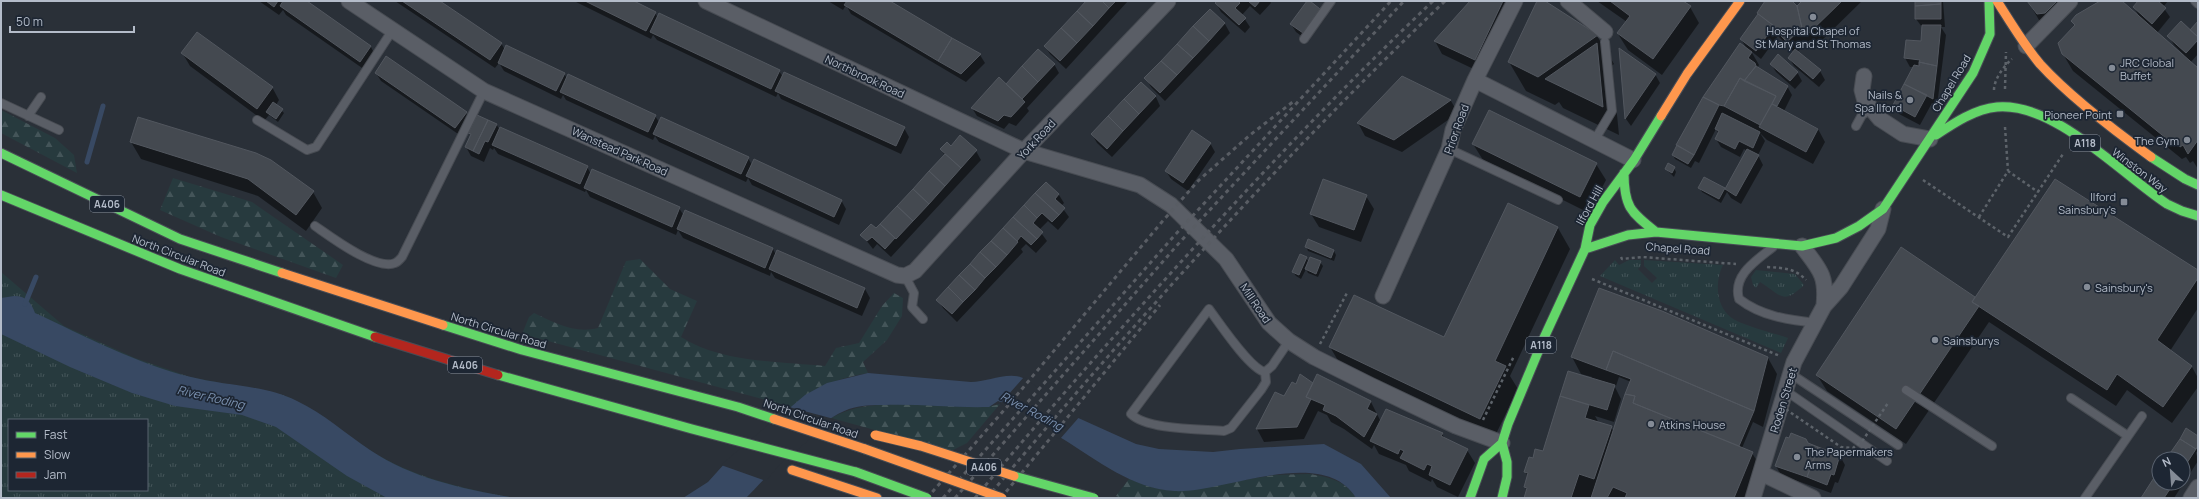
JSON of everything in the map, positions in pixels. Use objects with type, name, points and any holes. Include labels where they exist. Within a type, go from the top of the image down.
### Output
[{"type":"main road","name":"Ilford Hill","points":[[1502,443],[1510,418],[1543,340],[1585,249],[1586,236],[1589,227],[1611,189],[1633,160],[1680,84],[1740,1]]},
{"type":"main road","name":"Chapel Road","points":[[1930,139],[1978,63],[1990,34],[1989,1]]},
{"type":"main road","name":"A118","points":[[1997,1],[2021,50]]},
{"type":"main road","name":"Winston Way","points":[[2021,50],[2041,65],[2063,86],[2163,166],[2198,185]]},
{"type":"main road","name":"Winston Way","points":[[1960,119],[1982,111],[2005,107],[2041,115],[2068,131],[2166,204],[2188,214],[2198,216]]},
{"type":"main road","name":"Chapel Road","points":[[1930,139],[1960,119]]},
{"type":"main road","name":"A118","points":[[1776,244],[1802,246],[1836,238],[1859,226],[1883,208],[1930,139]]},
{"type":"main road","name":"North Circular Road","points":[[1,153],[180,239],[215,252],[522,350],[738,407],[1002,498]]},
{"type":"main road","name":"Chapel Road","points":[[1624,173],[1624,197],[1627,206],[1633,215],[1656,232]]},
{"type":"main road","name":"North Circular Road","points":[[1,195],[204,279],[356,331],[513,380],[730,440],[856,472],[927,498]]},
{"type":"main road","name":"Chapel Road","points":[[1585,249],[1628,235],[1656,232],[1776,244]]},
{"type":"main road","name":"A406","points":[[738,407],[813,421]]},
{"type":"main road","name":"A406","points":[[869,433],[921,446],[1003,473],[1094,498]]},
{"type":"main road","name":"A406","points":[[730,440],[772,460]]},
{"type":"main road","points":[[1470,498],[1484,459],[1502,443],[1507,462],[1507,477],[1502,498]]},
{"type":"main road","points":[[786,467],[877,498]]},
{"type":"street","name":"Wanstead Park Road","points":[[349,1],[484,91],[896,275],[905,276]]},
{"type":"street","name":"Northbrook Road","points":[[706,1],[1024,151]]},
{"type":"street","name":"York Road","points":[[905,276],[915,271],[1024,151],[1168,1]]},
{"type":"street","name":"Prior Road","points":[[1383,296],[1449,149],[1453,130],[1475,80],[1516,1]]},
{"type":"street","points":[[1568,1],[1605,37]]},
{"type":"street","points":[[2021,50],[2070,1]]},
{"type":"street","points":[[1864,76],[1862,90],[1865,101],[1880,119],[1903,134],[1930,139]]},
{"type":"street","points":[[1475,80],[1633,160]]},
{"type":"street","name":"Mill Road","points":[[1024,151],[1140,185],[1171,205],[1226,259],[1269,323],[1289,341],[1314,357],[1456,426],[1502,443]]},
{"type":"street","name":"Roden Street","points":[[1753,498],[1794,362],[1824,306],[1841,287],[1878,228],[1883,208]]},
{"type":"street","name":"Roden Street","points":[[1802,246],[1822,274],[1825,290],[1824,306]]},
{"type":"street","points":[[1761,473],[1813,498]]},
{"type":"street","points":[[2191,498],[2198,487]]},
{"type":"lane","points":[[1304,39],[1331,1]]},
{"type":"lane","points":[[2195,1],[2198,4]]},
{"type":"lane","points":[[257,120],[307,150],[316,147],[392,31]]},
{"type":"lane","points":[[1594,141],[1612,111],[1605,37]]},
{"type":"lane","points":[[315,226],[369,260],[388,264],[396,263],[402,257],[484,91]]},
{"type":"lane","points":[[28,116],[41,97]]},
{"type":"lane","points":[[1,104],[59,130]]},
{"type":"lane","points":[[1856,126],[1862,115],[1872,109]]},
{"type":"lane","points":[[1449,149],[1558,200]]},
{"type":"lane","points":[[1776,244],[1742,276],[1737,284],[1739,299],[1749,307],[1767,314],[1787,320],[1816,323]]},
{"type":"lane","points":[[905,276],[914,293],[912,307],[923,319]]},
{"type":"lane","points":[[1209,309],[1254,367],[1265,372],[1266,382],[1261,390],[1231,428],[1224,431],[1156,424],[1135,418],[1131,414],[1209,309]]},
{"type":"lane","points":[[1265,372],[1272,366],[1289,341]]},
{"type":"lane","points":[[1791,374],[1898,445]]},
{"type":"lane","points":[[1906,390],[1992,446]]},
{"type":"lane","points":[[1786,391],[1887,461]]},
{"type":"lane","points":[[2071,398],[2128,436]]},
{"type":"lane","points":[[2085,498],[2142,416]]},
{"type":"path","points":[[1990,82],[2005,89],[2006,47]]},
{"type":"path","points":[[1994,92],[1994,85],[2006,65],[2021,50]]},
{"type":"path","points":[[1979,217],[2008,171],[2005,126]]},
{"type":"path","points":[[1923,180],[2008,237],[2063,154]]},
{"type":"path","points":[[2008,171],[2038,192]]},
{"type":"path","name":"Chapel Road","points":[[1622,259],[1642,257],[1732,264]]},
{"type":"path","points":[[1762,267],[1786,268],[1799,272],[1806,280],[1811,278]]},
{"type":"path","points":[[1592,279],[1782,357]]},
{"type":"path","points":[[1314,357],[1348,291]]},
{"type":"path","points":[[1481,424],[1515,353]]},
{"type":"path","points":[[1781,406],[1841,447],[1853,448],[1863,440],[1888,403]]},
{"type":"green space","points":[[1,110],[55,138],[74,155],[77,173],[1,133]]},
{"type":"green space","points":[[173,178],[252,202],[343,265],[336,278],[221,237],[160,210]]},
{"type":"green space","points":[[640,259],[670,289],[697,301],[681,337],[713,352],[731,356],[770,362],[825,366],[836,348],[859,343],[882,306],[894,293],[903,298],[902,316],[887,340],[863,362],[868,373],[827,384],[808,394],[792,407],[522,334],[529,317],[534,313],[557,324],[573,329],[581,330],[598,328],[626,261]]},
{"type":"green space","points":[[1615,260],[1619,265],[1629,260],[1641,260],[1641,266],[1638,269],[1652,283],[1657,278],[1644,266],[1644,260],[1723,265],[1718,279],[1718,295],[1724,310],[1735,320],[1741,323],[1788,338],[1781,353],[1600,276]]},
{"type":"green space","points":[[1756,270],[1795,274],[1804,285],[1787,297],[1778,294],[1760,282],[1756,288],[1753,285],[1751,277]]},
{"type":"green space","points":[[1,272],[64,326],[135,358],[190,377],[283,395],[295,400],[317,414],[371,451],[405,468],[440,481],[477,491],[515,498],[1,498]]},
{"type":"green space","points":[[900,404],[992,406],[1000,404],[967,443],[951,451],[831,418],[857,408],[873,405]]},
{"type":"green space","points":[[1309,474],[1336,480],[1347,487],[1356,498],[1122,498],[1116,496],[1129,479],[1151,487],[1173,491],[1275,475]]},
{"type":"water","name":"River Roding","points":[[14,296],[22,297],[28,300],[35,313],[112,349],[151,365],[204,380],[272,392],[297,401],[307,406],[386,460],[421,476],[458,487],[515,498],[387,498],[347,476],[276,427],[242,415],[175,406],[132,393],[70,367],[1,334],[1,298]]},
{"type":"water","name":"River Roding","points":[[868,373],[971,382],[1004,376],[1017,376],[1023,378],[1065,412],[1136,444],[1159,449],[1213,452],[1324,444],[1361,464],[1391,498],[1356,498],[1341,482],[1320,475],[1297,473],[1271,475],[1194,490],[1174,491],[1159,489],[1144,485],[1116,472],[1063,439],[1044,430],[1015,409],[998,401],[989,407],[876,405],[849,409],[822,424],[794,448],[746,498],[683,498],[708,482],[726,462],[805,395],[827,383]]},
{"type":"pier","points":[[1024,377],[1066,410],[1081,415],[1060,439],[1047,434],[1021,415],[1000,404]]},
{"type":"pier","points":[[789,407],[834,419],[780,464],[766,481],[721,465]]},
{"type":"building","points":[[266,1],[278,1],[274,7]]},
{"type":"building","points":[[283,1],[307,1],[371,46],[360,62],[280,6]]},
{"type":"building","points":[[402,1],[440,1],[502,43],[490,60]]},
{"type":"building","points":[[585,1],[634,1],[656,12],[646,31]]},
{"type":"building","points":[[847,1],[890,1],[952,38],[938,61],[844,5]]},
{"type":"building","points":[[1086,1],[1102,1],[1109,8],[1093,26],[1077,11]]},
{"type":"building","points":[[1102,1],[1116,1],[1109,8]]},
{"type":"building","points":[[1217,1],[1238,1],[1240,3],[1235,8],[1246,18],[1239,25],[1215,3]]},
{"type":"building","points":[[1248,1],[1260,1],[1255,7]]},
{"type":"building","points":[[1307,1],[1310,1],[1320,9],[1303,33],[1290,24]]},
{"type":"building","points":[[1470,1],[1503,1],[1475,60],[1434,41]]},
{"type":"building","points":[[1537,1],[1545,1],[1598,35],[1538,77],[1508,62]]},
{"type":"building","points":[[1610,1],[1683,1],[1691,6],[1653,59],[1617,33],[1630,16]]},
{"type":"building","points":[[1765,1],[1792,1],[1797,6],[1802,28],[1787,42],[1773,28],[1774,26],[1757,13]]},
{"type":"building","name":"Hospital Chapel of St Mary and St Thomas","points":[[1802,1],[1842,1],[1808,34],[1802,28],[1797,6]]},
{"type":"building","points":[[1915,1],[1941,1],[1941,4],[1915,6]]},
{"type":"building","points":[[2027,1],[2057,1],[2045,13],[2037,14]]},
{"type":"building","points":[[2100,1],[2122,1],[2198,68],[2198,140],[2188,154],[2183,145],[2180,147],[2176,141],[2172,143],[2062,54],[2058,43],[2075,25],[2071,21],[2076,15]]},
{"type":"building","points":[[2138,1],[2158,1],[2166,8],[2152,24],[2133,7]]},
{"type":"building","points":[[1941,4],[1941,19],[1915,19],[1915,6]]},
{"type":"building","points":[[1210,9],[1225,23],[1209,41],[1193,26]]},
{"type":"building","points":[[1077,11],[1093,26],[1077,43],[1061,28]]},
{"type":"building","points":[[659,13],[780,70],[771,89],[650,32]]},
{"type":"building","points":[[1758,14],[1774,26],[1756,51],[1740,39]]},
{"type":"building","points":[[2181,21],[2198,37],[2198,40],[2186,53],[2167,36]]},
{"type":"building","points":[[2198,21],[2198,37],[2190,30]]},
{"type":"building","points":[[1922,25],[1941,25],[1937,66],[1919,62],[1920,60],[1904,58],[1906,40],[1921,41]]},
{"type":"building","points":[[1193,26],[1209,41],[1193,58],[1177,44]]},
{"type":"building","points":[[1061,28],[1077,43],[1060,61],[1044,46]]},
{"type":"building","points":[[197,32],[273,87],[257,109],[181,53]]},
{"type":"building","points":[[952,38],[981,54],[961,74],[938,61]]},
{"type":"building","points":[[1597,43],[1603,107],[1545,79]]},
{"type":"building","points":[[1740,43],[1752,52],[1748,58],[1755,63],[1756,66],[1744,81],[1740,78],[1724,106],[1703,97]]},
{"type":"building","points":[[1177,44],[1193,58],[1177,75],[1161,61]]},
{"type":"building","points":[[506,45],[565,73],[556,91],[498,63]]},
{"type":"building","points":[[1619,48],[1656,74],[1625,119]]},
{"type":"building","points":[[1038,49],[1055,64],[1038,82],[1022,66]]},
{"type":"building","points":[[1795,49],[1821,70],[1813,79],[1788,58]]},
{"type":"building","points":[[1778,54],[1798,72],[1790,81],[1770,64]]},
{"type":"building","points":[[386,56],[467,112],[455,128],[375,73]]},
{"type":"building","points":[[1161,61],[1177,75],[1160,93],[1144,78]]},
{"type":"building","points":[[1919,62],[1937,66],[1933,99],[1904,84],[1914,65],[1919,66]]},
{"type":"building","points":[[1022,66],[1038,82],[1022,99],[1006,84]]},
{"type":"building","points":[[1756,66],[1788,86],[1777,106],[1772,104],[1776,96],[1744,81]]},
{"type":"building","points":[[784,72],[905,127],[896,146],[775,91]]},
{"type":"building","points":[[568,74],[656,115],[648,132],[560,92]]},
{"type":"building","points":[[1402,76],[1451,100],[1394,140],[1357,123]]},
{"type":"building","points":[[999,77],[1025,102],[1011,117],[1004,115],[998,121],[971,108]]},
{"type":"building","points":[[1740,78],[1776,96],[1760,125],[1724,106]]},
{"type":"building","points":[[1141,82],[1156,96],[1139,114],[1124,99]]},
{"type":"building","name":"Nails & Spa Ilford","points":[[1904,84],[1927,95],[1915,117],[1893,105]]},
{"type":"building","points":[[1703,97],[1719,105],[1694,155],[1676,145]]},
{"type":"building","points":[[1124,99],[1139,114],[1123,131],[1108,116]]},
{"type":"building","points":[[273,102],[283,109],[276,119],[266,112]]},
{"type":"building","points":[[1772,104],[1818,129],[1806,152],[1759,127]]},
{"type":"building","points":[[1489,110],[1597,163],[1580,197],[1472,144]]},
{"type":"building","points":[[1722,113],[1760,132],[1753,148],[1739,141],[1735,149],[1715,139],[1719,131],[1715,129]]},
{"type":"building","points":[[477,115],[488,120],[473,151],[465,147],[471,134],[468,133]]},
{"type":"building","points":[[1108,116],[1123,131],[1107,149],[1091,134]]},
{"type":"building","points":[[138,117],[256,153],[271,160],[314,191],[296,215],[248,179],[130,142]]},
{"type":"building","points":[[661,117],[749,157],[741,174],[653,134]]},
{"type":"building","points":[[488,120],[497,124],[488,142],[485,141],[479,154],[473,151]]},
{"type":"building","points":[[500,127],[588,166],[580,184],[492,145]]},
{"type":"building","points":[[1192,130],[1211,143],[1183,183],[1165,171]]},
{"type":"building","points":[[960,135],[977,150],[961,168],[940,149],[947,142],[951,146]]},
{"type":"building","points":[[1677,145],[1694,155],[1688,164],[1672,155]]},
{"type":"building","points":[[1747,149],[1759,155],[1736,196],[1725,189]]},
{"type":"building","points":[[945,154],[961,168],[945,186],[929,171]]},
{"type":"building","points":[[754,159],[842,200],[834,217],[746,176]]},
{"type":"building","points":[[1668,163],[1675,167],[1672,173],[1665,169]]},
{"type":"building","points":[[592,169],[680,207],[672,227],[584,188]]},
{"type":"building","points":[[929,171],[945,186],[929,204],[913,189]]},
{"type":"building","points":[[1704,177],[1725,188],[1719,199],[1698,188]]},
{"type":"building","points":[[1323,179],[1367,195],[1354,230],[1310,214]]},
{"type":"building","name":"Sainsbury's","points":[[2055,179],[2198,270],[2198,278],[2157,340],[2192,366],[2163,407],[2117,374],[2107,390],[1972,302]]},
{"type":"building","points":[[1046,182],[1059,194],[1055,199],[1065,208],[1059,215],[1035,193]]},
{"type":"building","points":[[913,189],[929,204],[913,221],[897,206]]},
{"type":"building","points":[[1035,193],[1059,215],[1052,222],[1042,213],[1037,218],[1024,205]]},
{"type":"building","points":[[1508,203],[1558,227],[1495,361],[1506,366],[1480,419],[1329,347],[1354,295],[1444,337]]},
{"type":"building","points":[[1024,205],[1037,218],[1033,223],[1043,232],[1037,239],[1013,217]]},
{"type":"building","points":[[897,206],[913,221],[896,239],[880,224]]},
{"type":"building","points":[[685,210],[773,248],[765,268],[677,229]]},
{"type":"building","points":[[1013,217],[1037,239],[1031,245],[1021,236],[1017,241],[1003,228]]},
{"type":"building","points":[[871,224],[876,228],[880,224],[895,238],[885,249],[872,237],[867,241],[860,235]]},
{"type":"building","points":[[1003,228],[1018,242],[1007,255],[991,241]]},
{"type":"building","points":[[1308,239],[1334,250],[1331,258],[1305,247]]},
{"type":"building","points":[[991,241],[1007,255],[996,267],[980,252]]},
{"type":"building","points":[[1901,247],[1975,297],[1972,302],[1979,306],[1896,429],[1816,375]]},
{"type":"building","points":[[777,250],[865,288],[857,308],[769,269]]},
{"type":"building","points":[[980,252],[996,267],[985,278],[970,264]]},
{"type":"building","points":[[1300,254],[1307,257],[1299,275],[1292,272]]},
{"type":"building","points":[[1310,257],[1321,261],[1316,274],[1305,269]]},
{"type":"building","points":[[970,264],[985,278],[975,290],[959,275]]},
{"type":"building","points":[[959,275],[975,290],[963,302],[948,287]]},
{"type":"building","points":[[948,287],[963,302],[952,314],[936,300]]},
{"type":"building","points":[[1599,288],[1662,311],[1768,357],[1754,411],[1613,351],[1606,370],[1571,357]]},
{"type":"building","points":[[1613,351],[1754,411],[1739,446],[1633,403],[1635,396],[1625,394],[1631,379],[1606,370]]},
{"type":"building","points":[[1568,371],[1615,385],[1607,410],[1560,396]]},
{"type":"building","points":[[1300,374],[1313,383],[1306,397],[1311,399],[1297,427],[1256,429],[1275,392],[1284,396],[1292,382],[1296,384]]},
{"type":"building","points":[[1317,374],[1371,401],[1367,409],[1377,414],[1364,437],[1336,416],[1323,410],[1325,405],[1306,397]]},
{"type":"building","name":"Atkins House","points":[[1625,394],[1635,396],[1633,403],[1753,452],[1734,498],[1625,498],[1627,493],[1613,487],[1607,498],[1591,498]]},
{"type":"building","points":[[1560,396],[1589,405],[1585,418],[1612,426],[1594,479],[1579,474],[1571,498],[1524,498],[1527,488],[1524,487],[1528,473],[1524,472],[1529,457],[1533,458],[1535,449],[1543,451]]},
{"type":"building","points":[[1386,409],[1443,433],[1441,436],[1468,449],[1450,485],[1429,475],[1432,466],[1427,464],[1424,470],[1400,458],[1404,451],[1400,449],[1398,454],[1370,441]]},
{"type":"building","points":[[2186,428],[2198,436],[2198,446],[2196,449],[2180,439]]},
{"type":"building","name":"The Papermakers Arms","points":[[1791,433],[1806,439],[1808,443],[1818,447],[1807,477],[1775,466],[1786,437],[1789,438]]},
{"type":"building","points":[[2180,439],[2196,449],[2191,457],[2191,451],[2172,451]]},
{"type":"building","points":[[1818,447],[1840,455],[1834,475],[1831,474],[1827,485],[1807,477]]},
{"type":"building","points":[[2151,482],[2151,491],[2169,491],[2164,498],[2141,498]]},
{"type":"waterway","points":[[87,162],[103,106]]},
{"type":"waterway","points":[[25,304],[36,277]]},
{"type":"railway","points":[[943,498],[1174,236],[1391,1]]},
{"type":"railway","points":[[955,498],[1180,242],[1404,1]]},
{"type":"railway","points":[[975,498],[1084,370],[1289,145],[1360,72],[1433,1]]},
{"type":"railway","points":[[987,498],[1097,369],[1209,243],[1325,120],[1445,1]]},
{"type":"railway","points":[[927,498],[1006,408],[1161,223],[1199,180],[1250,135],[1294,101]]},
{"type":"railway","points":[[1001,498],[1160,305]]},
{"type":"traffic: fast","points":[[1585,249],[1628,235],[1656,232],[1802,246],[1836,238],[1859,226],[1883,209],[1973,73],[1990,34],[1989,1]]},
{"type":"traffic: fast","points":[[1936,135],[1957,121],[1989,108],[1997,107],[2019,109],[2042,116],[2086,142],[2167,204],[2198,216]]},
{"type":"traffic: fast","points":[[1502,498],[1507,477],[1507,462],[1502,443],[1508,424],[1543,340],[1585,249],[1590,225],[1603,202],[1634,160],[1661,116]]},
{"type":"traffic: fast","points":[[1,153],[180,239],[282,273]]},
{"type":"traffic: fast","points":[[2151,157],[2185,179],[2198,185]]},
{"type":"traffic: fast","points":[[1624,173],[1625,193],[1630,207],[1640,219],[1656,232]]},
{"type":"traffic: fast","points":[[1,195],[180,269],[375,337]]},
{"type":"traffic: fast","points":[[443,325],[522,350],[738,407],[774,419]]},
{"type":"traffic: fast","points":[[498,375],[692,429],[856,472]]},
{"type":"traffic: fast","points":[[1470,498],[1484,459],[1502,443]]},
{"type":"traffic: fast","points":[[856,472],[927,498]]},
{"type":"traffic: fast","points":[[1014,476],[1094,498]]},
{"type":"traffic: slow","points":[[1661,116],[1687,74],[1740,1]]},
{"type":"traffic: slow","points":[[1997,1],[2028,49],[2040,64],[2065,89],[2093,113],[2151,157]]},
{"type":"traffic: slow","points":[[282,273],[443,325]]},
{"type":"traffic: slow","points":[[774,419],[865,449]]},
{"type":"traffic: slow","points":[[875,435],[921,446],[1014,476]]},
{"type":"traffic: slow","points":[[865,449],[1002,498]]},
{"type":"traffic: slow","points":[[792,470],[877,498]]},
{"type":"traffic: jam","points":[[375,337],[498,375]]},
{"type":"place","name":"Hospital Chapel of St Mary and St Thomas","points":[[1813,17]]},
{"type":"place","name":"JRC Global Buffet","points":[[2112,68]]},
{"type":"place","name":"Nails & Spa Ilford","points":[[1910,100]]},
{"type":"place","name":"Pioneer Point","points":[[2120,114]]},
{"type":"place","name":"The Gym","points":[[2187,140]]},
{"type":"place","name":"Ilford Sainsbury's","points":[[2124,202]]},
{"type":"place","name":"Sainsbury's","points":[[2087,287]]},
{"type":"place","name":"Sainsburys","points":[[1935,340]]},
{"type":"place","name":"Atkins House","points":[[1651,424]]},
{"type":"place","name":"The Papermakers Arms","points":[[1797,457]]}]
